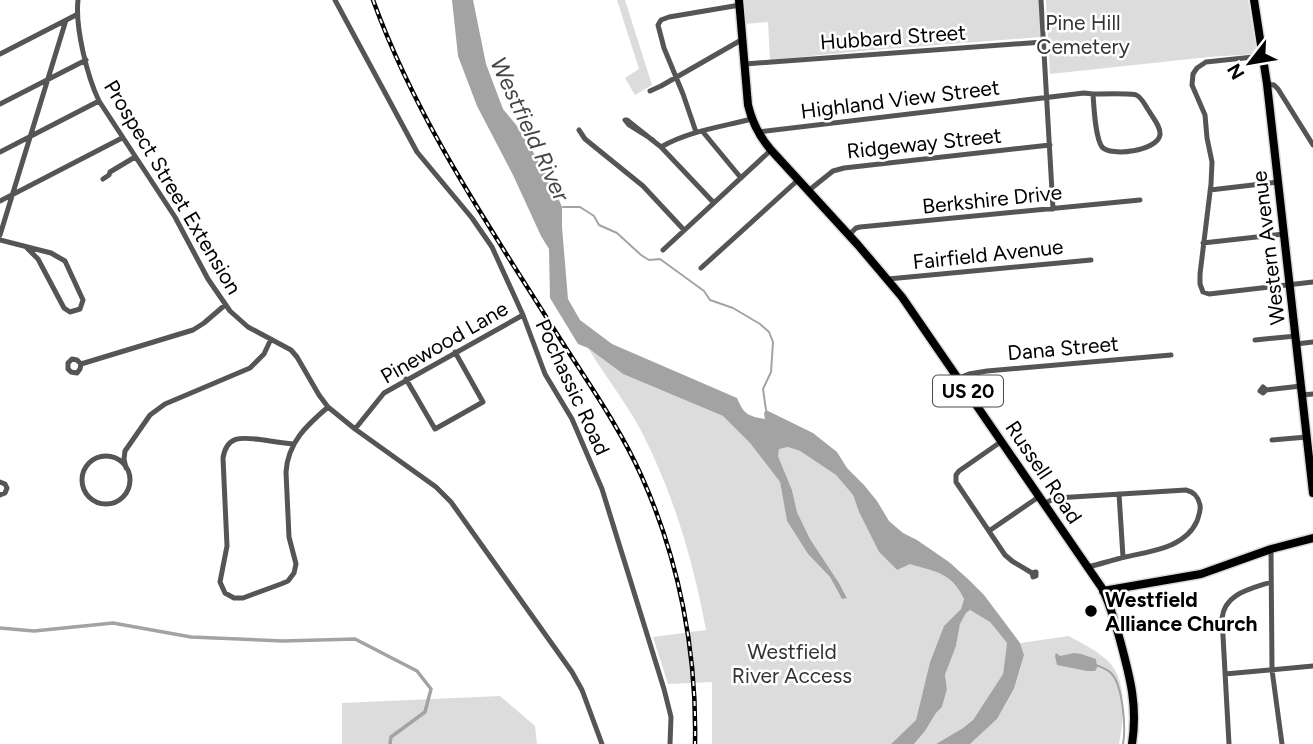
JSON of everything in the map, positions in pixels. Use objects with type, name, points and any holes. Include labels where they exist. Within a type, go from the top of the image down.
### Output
[{"type":"main road","name":"Western Avenue","points":[[1254,0],[1267,84],[1313,493]]},
{"type":"main road","name":"US 20","points":[[739,2],[748,105],[752,119]]},
{"type":"main road","name":"Russell Road","points":[[752,119],[771,150],[907,303],[1088,567],[1103,592],[1114,621],[1133,689],[1135,710],[1132,744]]},
{"type":"main road","points":[[1103,592],[1201,574],[1313,538]]},
{"type":"street","name":"Prospect Street Extension","points":[[78,0],[76,15],[93,90],[175,217],[225,305],[248,327],[287,347],[328,407],[436,486],[451,502],[572,673],[582,690],[603,744]]},
{"type":"street","name":"Pochassic Road","points":[[335,0],[417,152],[492,247],[523,315],[545,374],[572,419],[602,489],[664,689],[671,717],[670,744]]},
{"type":"street","points":[[1041,0],[1054,209]]},
{"type":"street","points":[[739,2],[669,17],[658,26],[675,77],[699,132],[741,178]]},
{"type":"street","points":[[0,54],[76,15]]},
{"type":"street","points":[[27,248],[36,256],[64,308],[70,312],[79,309],[83,303],[82,295],[66,263],[54,254],[27,248],[0,237],[66,20]]},
{"type":"street","points":[[650,91],[743,39]]},
{"type":"street","name":"Hubbard Street","points":[[745,64],[1043,42]]},
{"type":"street","points":[[1263,56],[1206,62],[1193,74],[1192,85],[1204,113],[1211,158],[1210,190],[1199,274],[1201,289],[1209,294],[1313,282]]},
{"type":"street","points":[[0,104],[86,60]]},
{"type":"street","points":[[1267,84],[1278,89],[1313,145]]},
{"type":"street","name":"Highland View Street","points":[[758,132],[1076,94],[1093,94],[1111,95],[1132,94],[1139,97],[1159,128],[1160,136],[1146,148],[1112,152],[1105,149],[1098,137],[1093,94]]},
{"type":"street","points":[[0,152],[99,101]]},
{"type":"street","points":[[661,147],[673,140],[699,132],[752,119]]},
{"type":"street","points":[[653,140],[635,130],[625,120],[633,123],[653,140],[661,147],[714,203]]},
{"type":"street","points":[[579,130],[585,139],[643,186],[684,230]]},
{"type":"street","points":[[0,201],[122,138]]},
{"type":"street","name":"Ridgeway Street","points":[[808,191],[840,168],[1050,145]]},
{"type":"street","points":[[663,250],[771,150]]},
{"type":"street","points":[[103,179],[135,157]]},
{"type":"street","points":[[701,268],[798,180]]},
{"type":"street","points":[[1210,190],[1278,182]]},
{"type":"street","name":"Berkshire Drive","points":[[849,235],[860,227],[1140,200]]},
{"type":"street","points":[[1203,243],[1284,234]]},
{"type":"street","points":[[41,265],[54,254]]},
{"type":"street","name":"Fairfield Avenue","points":[[888,279],[1091,260]]},
{"type":"street","points":[[81,364],[192,330],[225,305]]},
{"type":"street","name":"Pinewood Lane","points":[[355,429],[384,393],[523,315]]},
{"type":"street","points":[[126,468],[111,457],[96,458],[83,472],[83,488],[86,494],[92,500],[106,504],[114,503],[123,497],[130,483],[124,459],[125,451],[147,418],[169,402],[250,368],[264,354],[271,339]]},
{"type":"street","points":[[1255,340],[1313,342]]},
{"type":"street","points":[[406,379],[435,429],[483,402],[456,352]]},
{"type":"street","name":"Dana Street","points":[[959,378],[982,371],[1171,355]]},
{"type":"street","points":[[1266,390],[1302,390],[1313,394]]},
{"type":"street","points":[[293,444],[242,438],[229,443],[224,451],[227,546],[220,582],[223,591],[234,598],[243,598],[285,582],[295,570],[296,560],[289,537],[286,472],[289,455],[293,444],[308,425],[328,407]]},
{"type":"street","points":[[1274,440],[1307,437]]},
{"type":"street","points":[[1002,441],[961,469],[956,477],[959,487],[1007,557],[1032,573]]},
{"type":"street","points":[[111,457],[125,451]]},
{"type":"street","points":[[0,482],[5,484],[6,488],[5,493],[0,495]]},
{"type":"street","points":[[989,531],[1042,500],[1190,491],[1197,497],[1200,509],[1193,528],[1178,542],[1088,567]]},
{"type":"street","points":[[1119,494],[1123,557]]},
{"type":"street","points":[[1270,550],[1272,670],[1282,744]]},
{"type":"street","points":[[1229,744],[1223,608],[1237,594],[1271,583]]},
{"type":"street","points":[[1225,674],[1313,666]]},
{"type":"green space","points":[[617,0],[625,0],[652,85],[635,95],[625,78],[639,69]]},
{"type":"green space","points":[[743,0],[1039,0],[1041,37],[770,60],[768,22],[745,24]]},
{"type":"green space","name":"Pine Hill Cemetery","points":[[1046,0],[1248,0],[1257,54],[1050,74]]},
{"type":"green space","name":"Westfield River Access","points":[[588,348],[623,374],[723,416],[750,443],[780,482],[787,521],[808,554],[830,577],[842,599],[847,597],[810,539],[797,512],[778,449],[788,447],[800,451],[836,475],[853,495],[879,552],[897,570],[910,563],[942,574],[954,583],[964,599],[961,609],[944,627],[930,662],[916,720],[891,744],[712,744],[712,682],[668,684],[653,637],[706,630],[680,525],[661,474],[638,425]]},
{"type":"green space","points":[[970,610],[990,622],[1007,643],[1003,674],[973,720],[963,728],[936,744],[914,744],[942,707],[947,689],[945,675],[956,646],[960,624]]},
{"type":"green space","points":[[1069,636],[1093,650],[1114,668],[1123,700],[1119,744],[970,744],[997,719],[1014,690],[1024,655],[1020,643]]},
{"type":"green space","points":[[500,696],[535,726],[537,744],[342,744],[342,703]]},
{"type":"shaded area","points":[[452,0],[473,0],[486,64],[503,109],[517,126],[551,181],[562,207],[568,299],[580,320],[612,344],[737,398],[744,411],[750,415],[765,419],[766,410],[813,433],[837,452],[847,468],[877,501],[889,521],[949,562],[984,595],[1020,643],[1024,655],[1014,689],[997,719],[970,744],[936,744],[973,720],[1003,674],[1007,643],[990,622],[970,610],[960,624],[956,646],[945,675],[947,689],[942,707],[914,744],[891,744],[916,720],[930,662],[944,626],[961,609],[964,599],[954,583],[942,574],[910,564],[897,570],[879,552],[853,495],[836,475],[800,451],[788,447],[779,449],[778,456],[792,490],[797,512],[810,539],[847,598],[842,599],[830,577],[808,554],[787,521],[780,482],[750,443],[723,416],[623,374],[588,348],[578,344],[550,298],[549,249],[477,106],[458,56]]},
{"type":"shaded area","points":[[1056,653],[1060,656],[1081,654],[1096,659],[1097,668],[1095,671],[1087,671],[1057,665]]},
{"type":"waterway","name":"Westfield River","points":[[563,207],[580,207],[594,216],[599,225],[617,233],[641,255],[649,260],[660,259],[704,291],[710,300],[733,308],[769,332],[773,342],[771,372],[763,389],[766,410]]},
{"type":"waterway","points":[[0,628],[34,631],[113,623],[191,637],[283,641],[355,639],[417,671],[431,689],[425,712],[391,737],[390,744]]},
{"type":"waterway","points":[[1096,665],[1111,673],[1118,687],[1124,718],[1123,744]]},
{"type":"railway","points":[[373,0],[411,88],[456,172],[612,421],[641,475],[666,540],[683,607],[693,675],[695,744]]},
{"type":"place","name":"Westfield Alliance Church","points":[[1091,611]]}]
